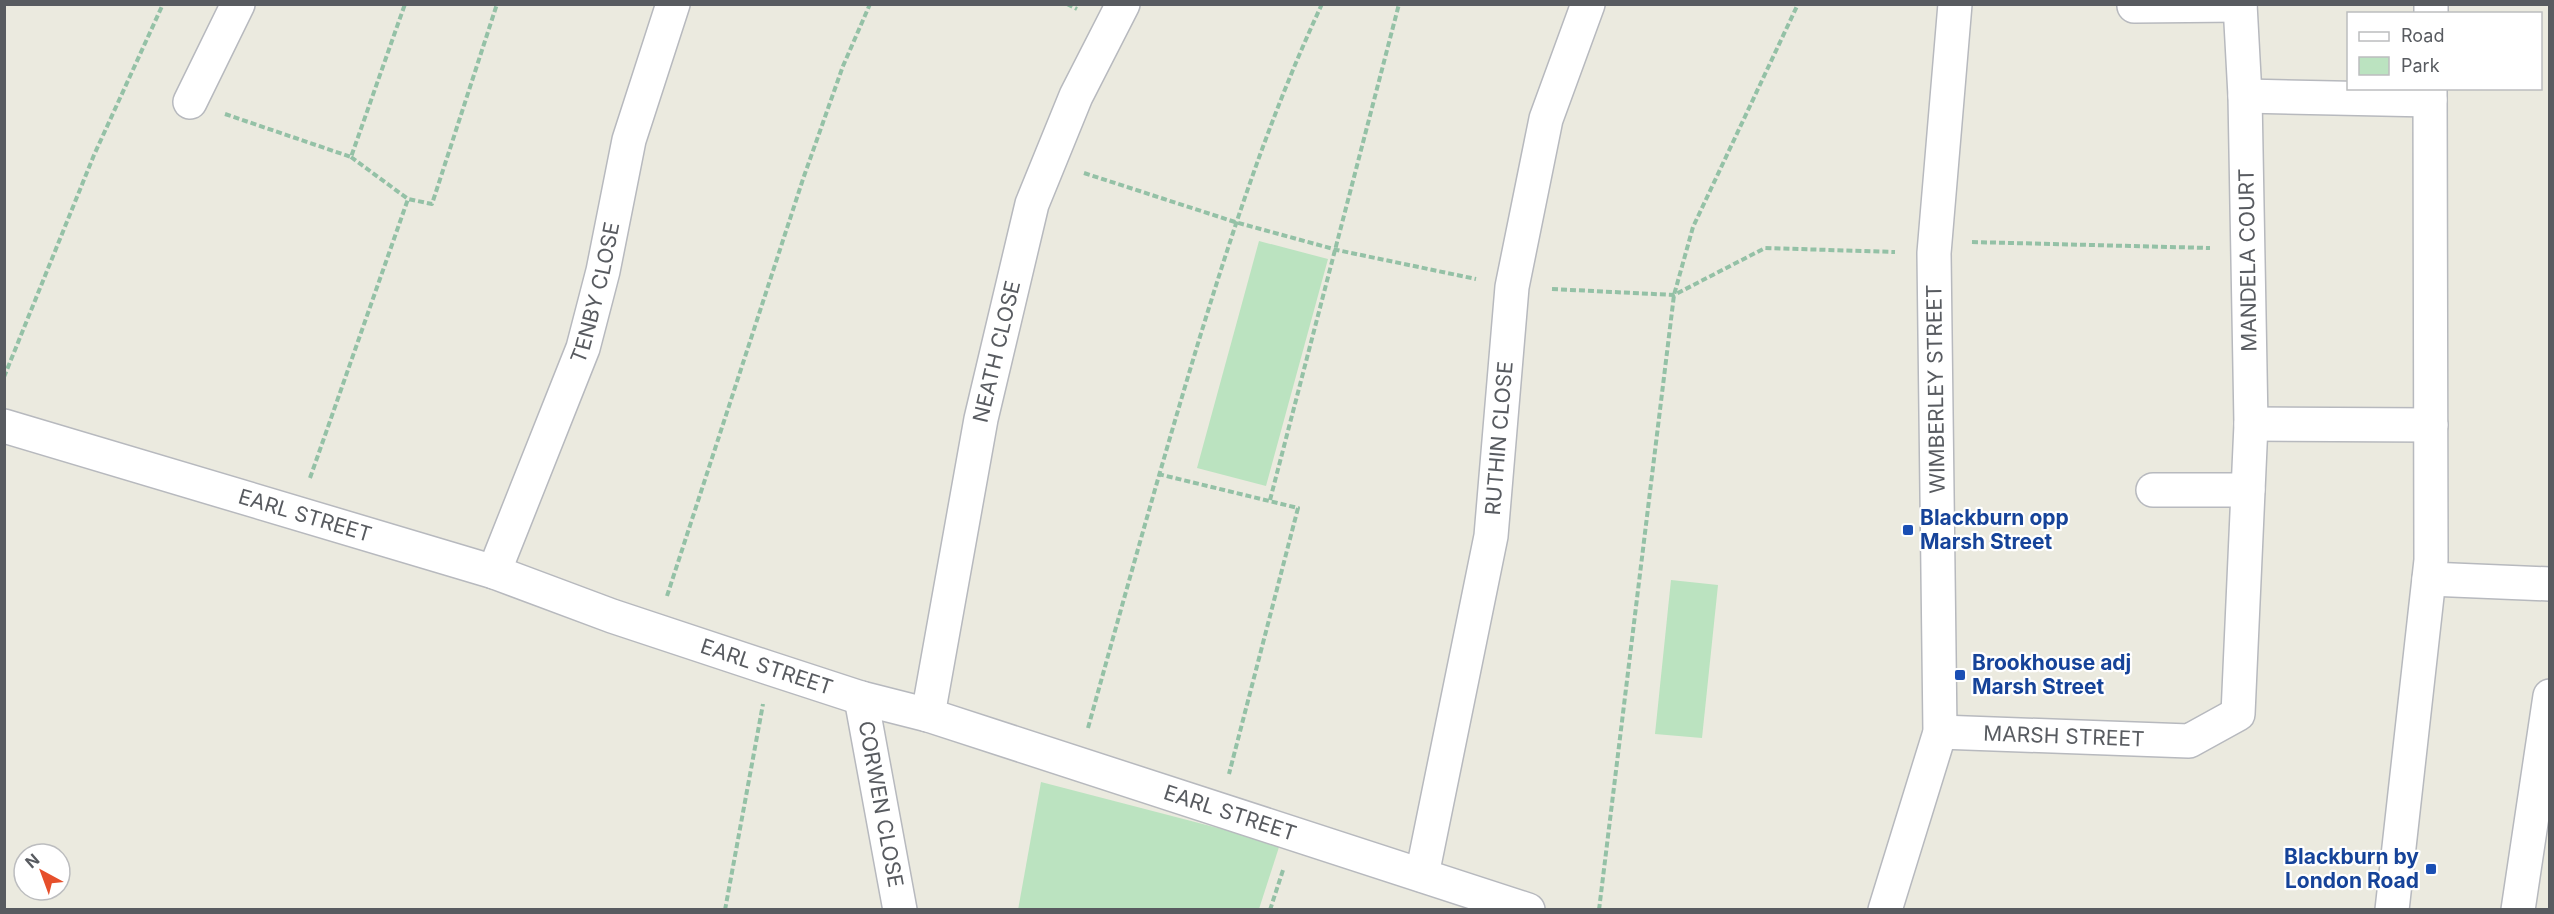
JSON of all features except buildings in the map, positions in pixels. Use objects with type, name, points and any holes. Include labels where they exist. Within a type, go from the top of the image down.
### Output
[{"type":"street","points":[[190,102],[238,4]]},
{"type":"street","name":"TENBY CLOSE","points":[[494,572],[583,348],[603,272],[629,140],[673,4]]},
{"type":"street","name":"NEATH CLOSE","points":[[928,715],[981,419],[1032,204],[1076,96],[1123,4]]},
{"type":"street","name":"RUTHIN CLOSE","points":[[1422,875],[1491,536],[1512,287],[1545,119],[1588,4]]},
{"type":"street","name":"WIMBERLEY STREET","points":[[1885,909],[1940,732],[1934,247],[1954,4]]},
{"type":"street","name":"MANDELA COURT","points":[[2134,6],[2240,5],[2245,96],[2251,424],[2238,714],[2189,741]]},
{"type":"street","points":[[2245,96],[2430,94],[2431,560],[2392,909]]},
{"type":"street","points":[[2251,424],[2431,425]]},
{"type":"street","name":"EARL STREET","points":[[4,426],[494,572],[656,631],[861,698],[928,715],[1528,909]]},
{"type":"street","points":[[2153,490],[2248,490]]},
{"type":"street","points":[[2429,579],[2550,584]]},
{"type":"street","points":[[2518,909],[2550,696]]},
{"type":"street","name":"CORWEN CLOSE","points":[[861,698],[900,909]]},
{"type":"street","name":"MARSH STREET","points":[[1940,732],[2189,741]]},
{"type":"path","points":[[4,377],[94,154],[163,4]]},
{"type":"path","points":[[351,157],[405,4]]},
{"type":"path","points":[[190,102],[351,157],[408,199],[432,204],[497,4]]},
{"type":"path","points":[[656,631],[803,179],[843,66],[870,4]]},
{"type":"path","points":[[1079,764],[1158,474],[1235,222],[1294,63],[1322,4]]},
{"type":"path","points":[[1270,500],[1337,250],[1399,4]]},
{"type":"path","points":[[1599,909],[1674,295],[1693,227],[1798,4]]},
{"type":"path","points":[[1049,161],[1235,222],[1337,250],[1512,287],[1674,295],[1765,248],[2248,249]]},
{"type":"path","points":[[298,513],[408,199]]},
{"type":"path","points":[[1158,474],[1298,508],[1220,810]]},
{"type":"path","points":[[725,909],[770,668]]},
{"type":"green space","points":[[1259,241],[1328,259],[1266,486],[1197,468]]},
{"type":"green space","points":[[1671,580],[1718,585],[1702,738],[1655,734]]},
{"type":"green space","points":[[1041,782],[1280,844],[1259,909],[1018,910]]},
{"type":"place","name":"Blackburn opp Marsh Street","points":[[1908,530]]},
{"type":"place","name":"Brookhouse adj Marsh Street","points":[[1960,675]]},
{"type":"place","name":"Blackburn by London Road","points":[[2431,869]]}]
